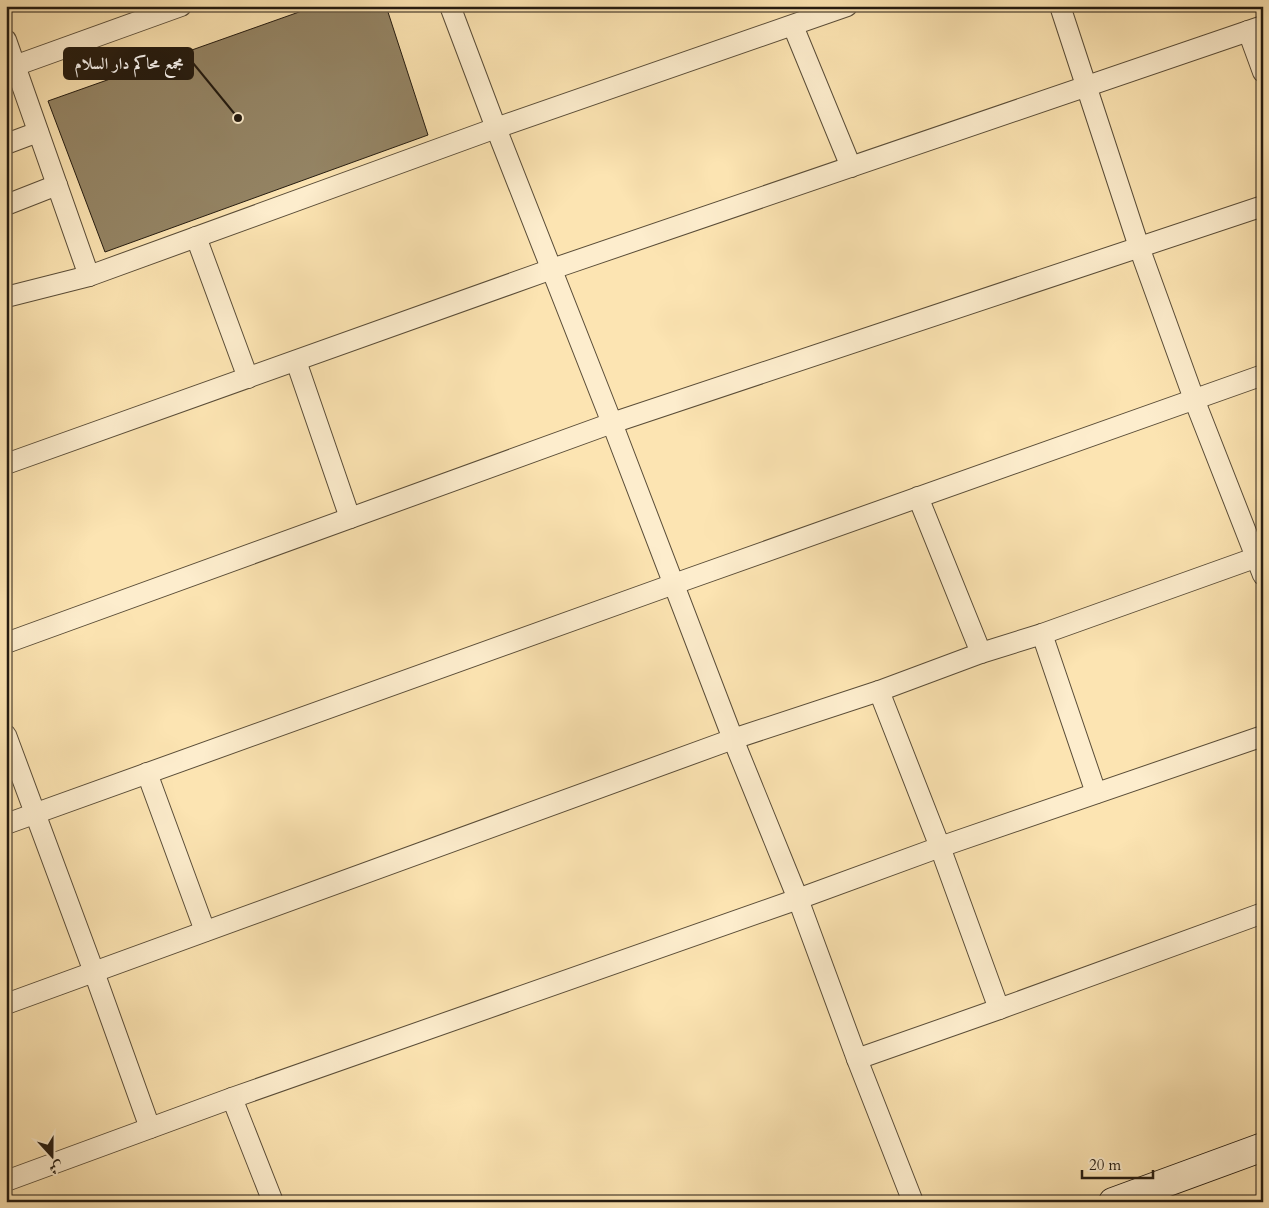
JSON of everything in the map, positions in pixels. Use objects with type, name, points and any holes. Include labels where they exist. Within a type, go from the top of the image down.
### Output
[{"type":"main road","points":[[1113,1202],[1142,1197],[1263,1147]]},
{"type":"street","points":[[11,67],[181,6]]},
{"type":"street","points":[[450,6],[733,739],[798,899],[857,1059],[913,1202]]},
{"type":"street","points":[[6,297],[89,276],[496,128],[847,6]]},
{"type":"street","points":[[6,1004],[733,739],[879,691],[981,653],[1261,562],[1194,399],[1139,247],[1060,6]]},
{"type":"street","points":[[793,26],[851,167]]},
{"type":"street","points":[[6,464],[552,269],[1255,28],[1263,72]]},
{"type":"street","points":[[6,40],[11,67],[38,132],[89,276]]},
{"type":"street","points":[[6,144],[38,132]]},
{"type":"street","points":[[6,205],[57,185]]},
{"type":"street","points":[[6,643],[612,423],[1263,206]]},
{"type":"street","points":[[196,236],[248,378]]},
{"type":"street","points":[[296,361],[350,518]]},
{"type":"street","points":[[6,824],[918,497],[1263,376]]},
{"type":"street","points":[[918,497],[981,653]]},
{"type":"street","points":[[1042,634],[1096,794]]},
{"type":"street","points":[[879,691],[940,847],[999,1009]]},
{"type":"street","points":[[6,735],[150,1128]]},
{"type":"street","points":[[6,1181],[232,1098],[798,899],[940,847],[1263,736]]},
{"type":"street","points":[[148,773],[205,931]]},
{"type":"street","points":[[857,1059],[1263,913]]},
{"type":"street","points":[[232,1098],[273,1202]]},
{"type":"building","points":[[316,6],[386,6],[428,135],[105,252],[48,101]]},
{"type":"place","name":"مجمع محاكم دار السلام","points":[[238,118]]}]
